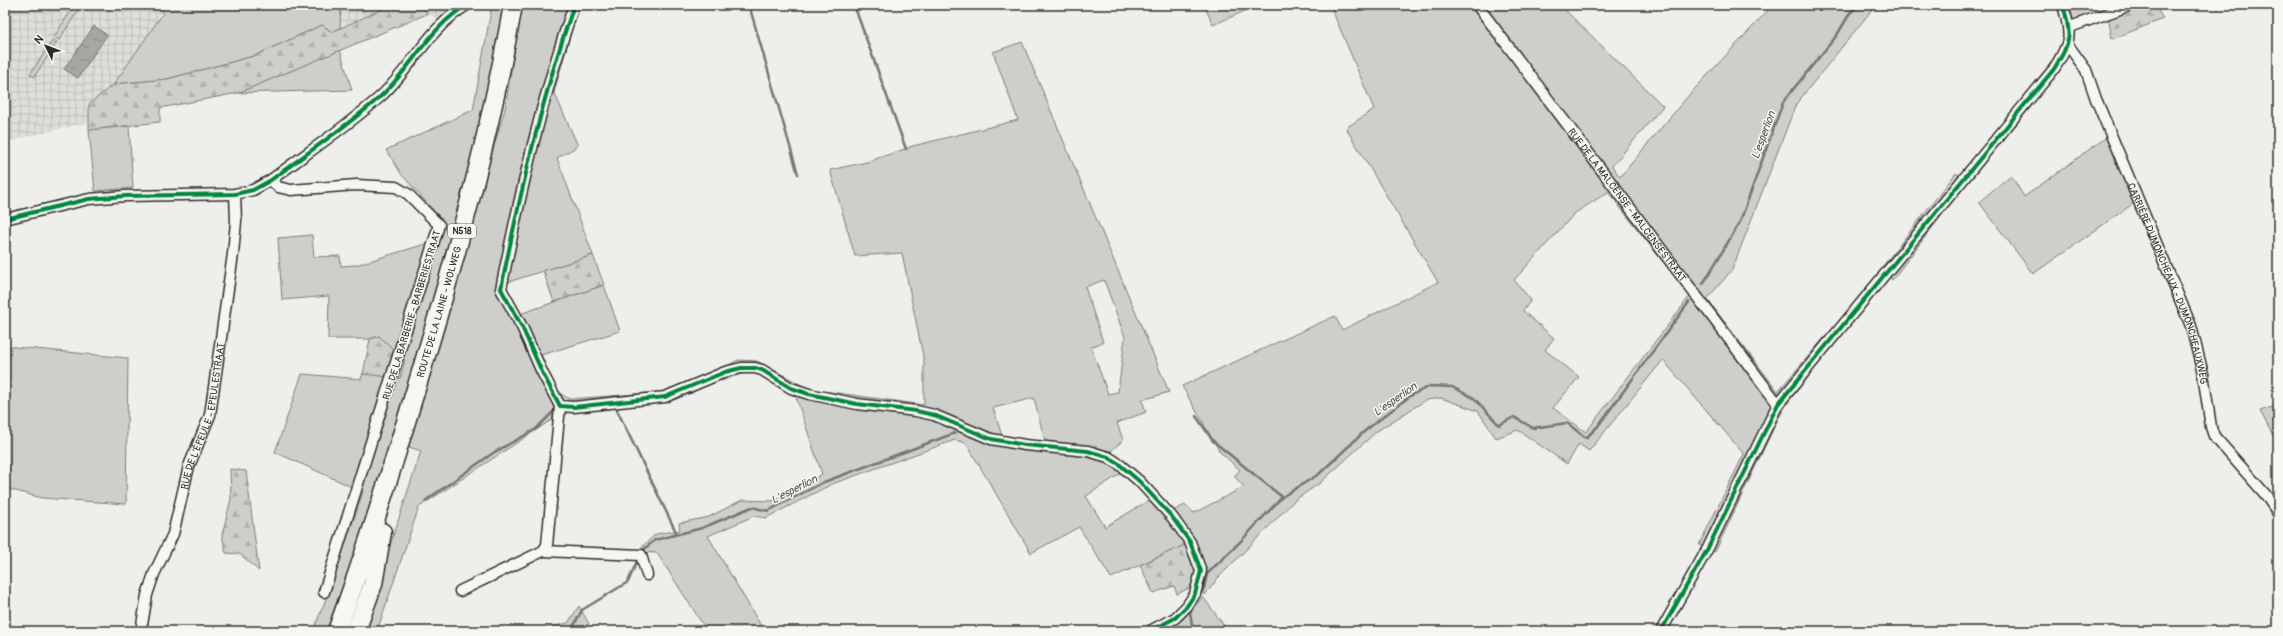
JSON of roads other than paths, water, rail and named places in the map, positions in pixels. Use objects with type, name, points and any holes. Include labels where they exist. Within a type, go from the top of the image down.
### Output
[{"type":"highway","name":"ROUTE DE LA LAINE - WOLWEG","points":[[337,631],[371,538],[445,293],[479,171],[513,5]]},
{"type":"highway","name":"ROUTE DE LA LAINE - WOLWEG","points":[[356,631],[373,584],[396,453]]},
{"type":"street","points":[[5,220],[89,199],[125,196],[235,194],[253,190],[271,180],[380,97],[399,78],[442,23],[467,5]]},
{"type":"street","points":[[543,551],[547,545],[560,406],[542,372],[522,327],[501,289],[539,126],[562,38],[574,5]]},
{"type":"street","name":"RUE DE LA MALCENSE - MALCENSESTRAAT","points":[[1477,5],[1778,404]]},
{"type":"street","points":[[1663,630],[1708,548],[1778,404],[2054,69],[2068,45],[2070,27],[2063,5]]},
{"type":"street","points":[[2070,27],[2131,5]]},
{"type":"street","name":"CARRIÈRE DUMONCHEAUX - DUMONCHEAUXWEG","points":[[2068,45],[2086,70],[2096,99],[2190,326],[2203,374],[2211,427],[2214,436],[2264,494],[2278,514]]},
{"type":"street","name":"RUE DE LA BARBERIE - BARBERIESTRAAT","points":[[271,180],[278,187],[291,190],[356,185],[396,187],[408,194],[439,225],[324,592]]},
{"type":"street","name":"RUE DE L'ÉPEULE - EPEULESTRAAT","points":[[141,631],[147,595],[154,574],[173,534],[189,466],[210,415],[236,221],[235,194]]},
{"type":"street","points":[[560,406],[574,407],[665,396],[725,372],[740,368],[755,368],[770,374],[799,392],[857,404],[921,412],[1001,441],[1077,449],[1108,457],[1140,481],[1158,501],[1190,542],[1201,571],[1199,582],[1187,606],[1175,618],[1150,631]]},
{"type":"street","points":[[460,591],[543,551],[641,555],[647,575]]},
{"type":"water","points":[[94,26],[107,35],[78,78],[64,69]]},
{"type":"waterway","points":[[749,5],[798,174]]},
{"type":"waterway","points":[[854,5],[906,149]]},
{"type":"waterway","name":"L'esperlion","points":[[1703,284],[1740,222],[1783,102],[1837,35],[1850,13],[1859,5]]},
{"type":"waterway","name":"L'esperlion","points":[[1196,416],[1213,441],[1282,497],[1319,474],[1366,430],[1410,396],[1430,386],[1452,387],[1474,398],[1499,425],[1514,417],[1533,428],[1567,423],[1586,438],[1598,426],[1689,302]]},
{"type":"waterway","points":[[616,408],[677,534]]},
{"type":"waterway","points":[[425,501],[493,453],[536,429],[554,411]]},
{"type":"waterway","name":"L'esperlion","points":[[642,551],[655,540],[702,528],[752,507],[768,511],[824,482],[955,433]]},
{"type":"waterway","points":[[1193,631],[1190,612],[1204,588],[1207,574],[1241,541],[1282,497]]},
{"type":"waterway","name":"L'esperlion","points":[[571,631],[582,610],[628,582],[638,559]]}]
